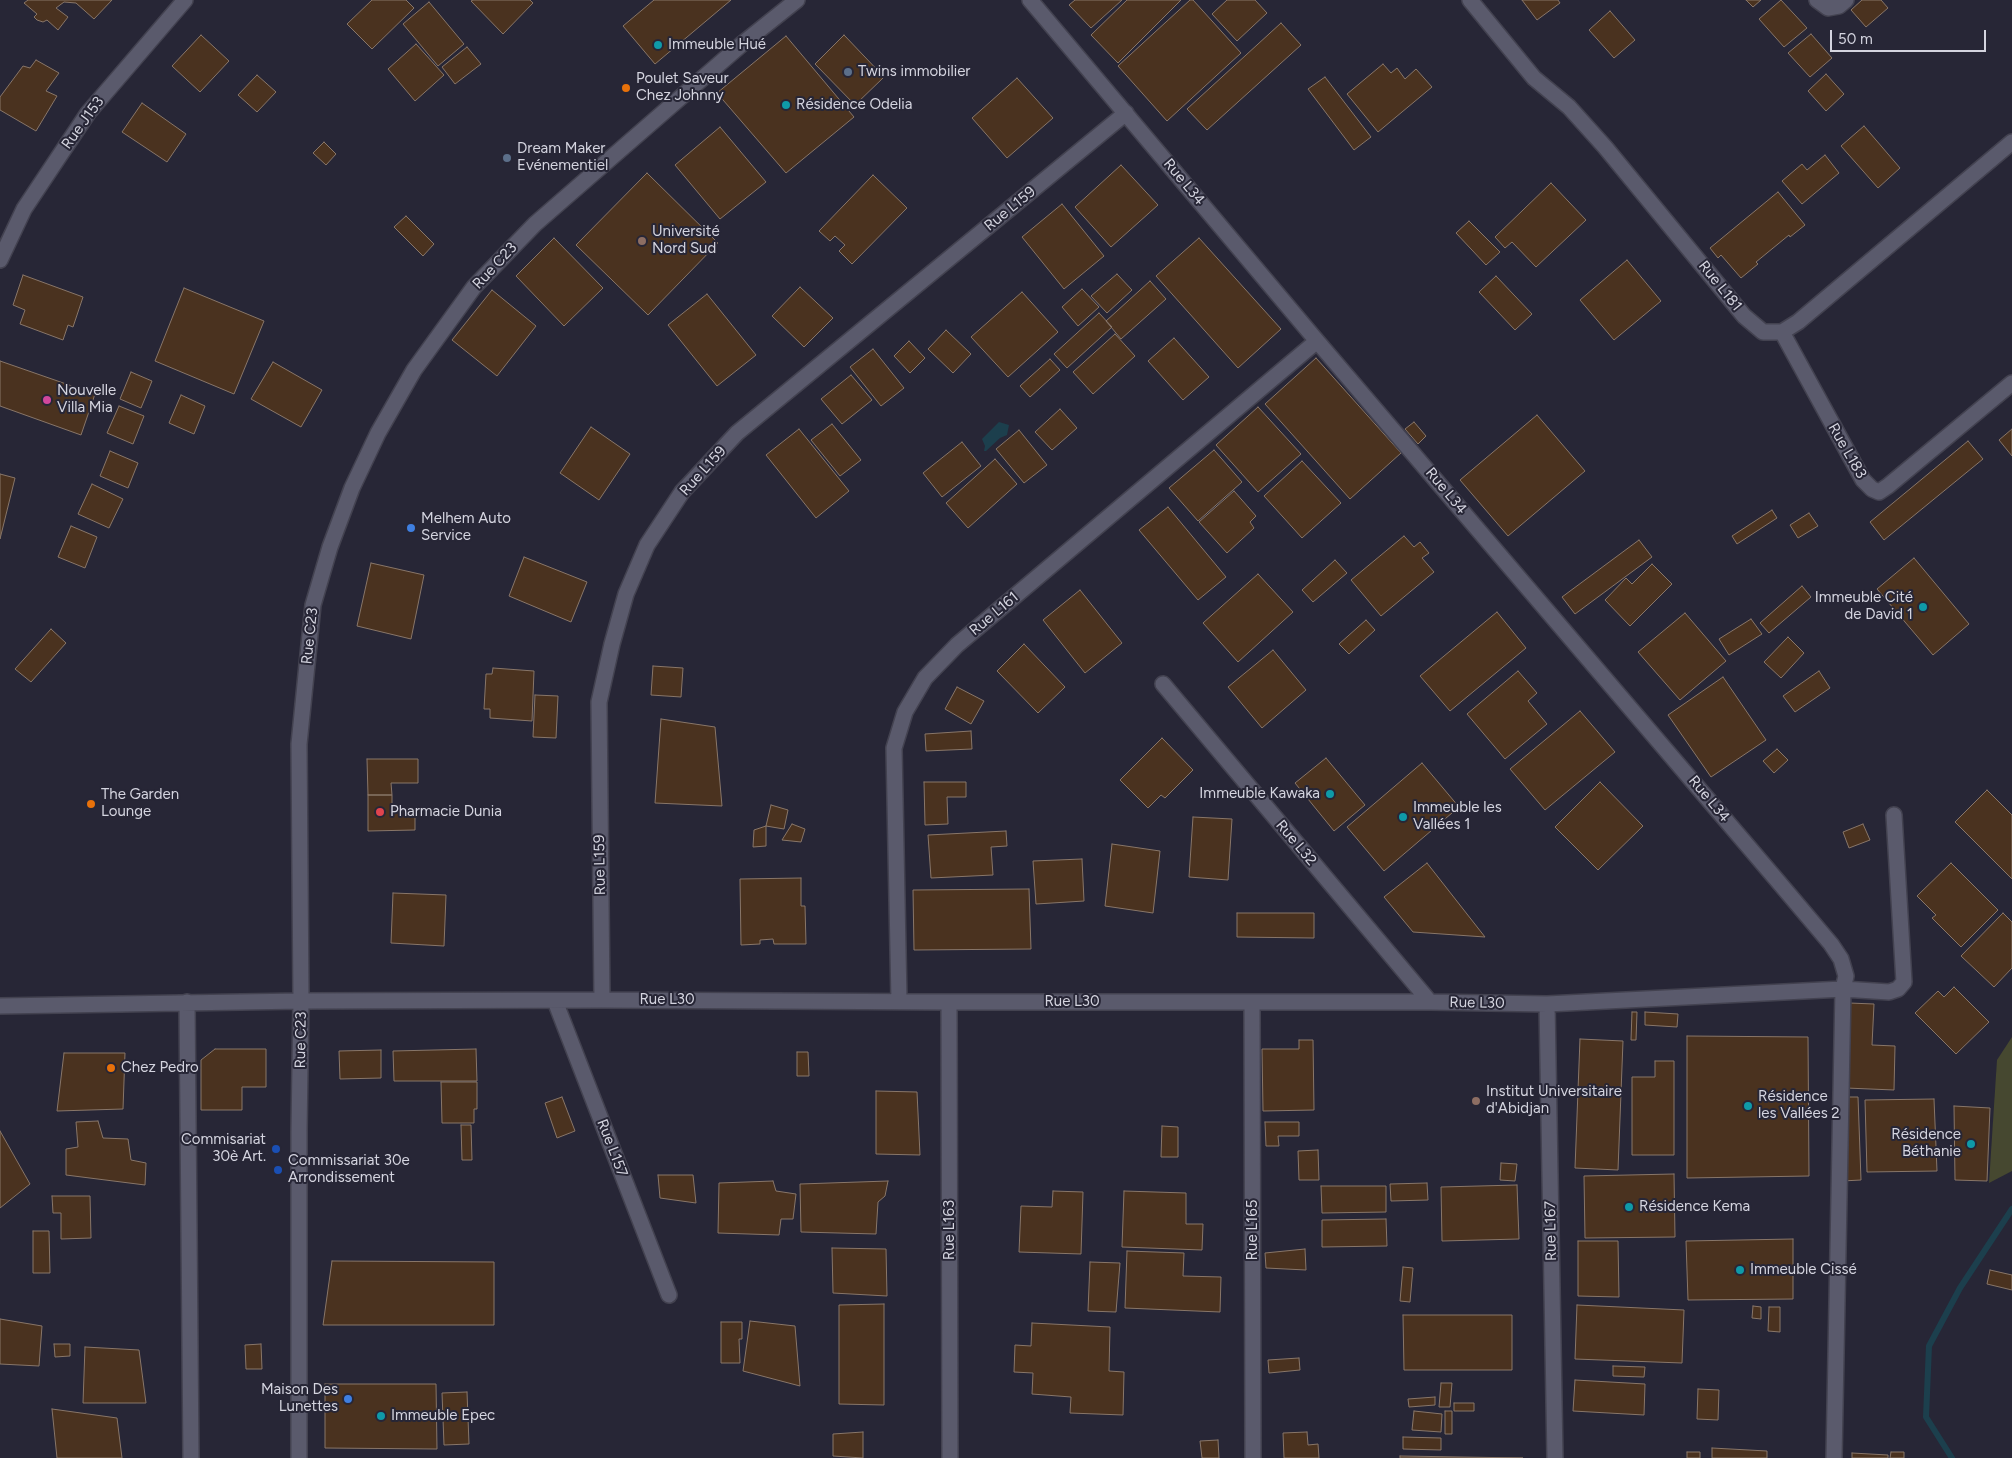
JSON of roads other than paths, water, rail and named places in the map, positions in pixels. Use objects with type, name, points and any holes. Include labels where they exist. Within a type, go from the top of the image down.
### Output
[{"type":"street","name":"Rue J153","points":[[0,260],[24,209],[88,113],[184,0]]},
{"type":"street","name":"Rue C23","points":[[299,1458],[301,1001],[299,744],[312,604],[330,547],[352,488],[378,433],[414,370],[474,287],[535,224],[742,44],[796,0]]},
{"type":"street","name":"Rue L34","points":[[1030,0],[1842,959],[1846,976],[1843,989],[1834,1458]]},
{"type":"street","name":"Rue L181","points":[[1470,0],[1534,78],[1569,107],[1604,147],[1744,316],[1763,332],[1782,332]]},
{"type":"street","points":[[1817,0],[1828,8],[1839,6],[1846,0]]},
{"type":"street","name":"Rue L159","points":[[602,1000],[599,702],[626,594],[648,545],[682,492],[737,433],[1126,113]]},
{"type":"street","points":[[1782,332],[1798,322],[2012,142]]},
{"type":"street","name":"Rue L183","points":[[1782,332],[1862,480],[1872,489],[1879,492],[2012,383]]},
{"type":"street","name":"Rue L161","points":[[899,1000],[894,748],[905,712],[925,678],[958,645],[1317,341]]},
{"type":"street","name":"Rue L32","points":[[1163,684],[1430,1002]]},
{"type":"street","name":"Rue L30","points":[[0,1006],[188,1002],[602,1000],[1430,1002],[1546,1004],[1843,989],[1889,992],[1898,989],[1904,982],[1894,816]]},
{"type":"street","name":"Rue L157","points":[[555,1001],[669,1295]]},
{"type":"street","points":[[188,1002],[191,1458]]},
{"type":"street","name":"Rue L163","points":[[950,1002],[950,1458]]},
{"type":"street","name":"Rue L165","points":[[1252,1002],[1253,1458]]},
{"type":"street","name":"Rue L167","points":[[1546,1004],[1555,1458]]},
{"type":"water","points":[[999,422],[1009,425],[1007,435],[1000,438],[984,451],[985,446],[982,439]]},
{"type":"waterway","points":[[1952,1458],[1926,1417],[1929,1346],[1960,1288],[2012,1209]]},
{"type":"place","name":"Immeuble Hué","points":[[658,45]]},
{"type":"place","name":"Twins immobilier","points":[[848,72]]},
{"type":"place","name":"Poulet Saveur Chez Johnny","points":[[626,88]]},
{"type":"place","name":"Résidence Odelia","points":[[786,105]]},
{"type":"place","name":"Dream Maker Evénementiel","points":[[507,158]]},
{"type":"place","name":"Université Nord Sud","points":[[642,241]]},
{"type":"place","name":"Nouvelle Villa Mia","points":[[47,400]]},
{"type":"place","name":"Melhem Auto Service","points":[[411,528]]},
{"type":"place","name":"Immeuble Cité de David 1","points":[[1923,607]]},
{"type":"place","name":"Immeuble Kawaka","points":[[1330,794]]},
{"type":"place","name":"The Garden Lounge","points":[[91,804]]},
{"type":"place","name":"Pharmacie Dunia","points":[[380,812]]},
{"type":"place","name":"Immeuble les Vallées 1","points":[[1403,817]]},
{"type":"place","name":"Chez Pedro","points":[[111,1068]]},
{"type":"place","name":"Institut Universitaire d'Abidjan","points":[[1476,1101]]},
{"type":"place","name":"Résidence les Vallées 2","points":[[1748,1106]]},
{"type":"place","name":"Résidence Béthanie","points":[[1971,1144]]},
{"type":"place","name":"Commisariat 30è Art.","points":[[276,1149]]},
{"type":"place","name":"Commissariat 30e Arrondissement","points":[[278,1170]]},
{"type":"place","name":"Résidence Kema","points":[[1629,1207]]},
{"type":"place","name":"Immeuble Cissé","points":[[1740,1270]]},
{"type":"place","name":"Maison Des Lunettes","points":[[348,1399]]},
{"type":"place","name":"Immeuble Epec","points":[[381,1416]]}]
